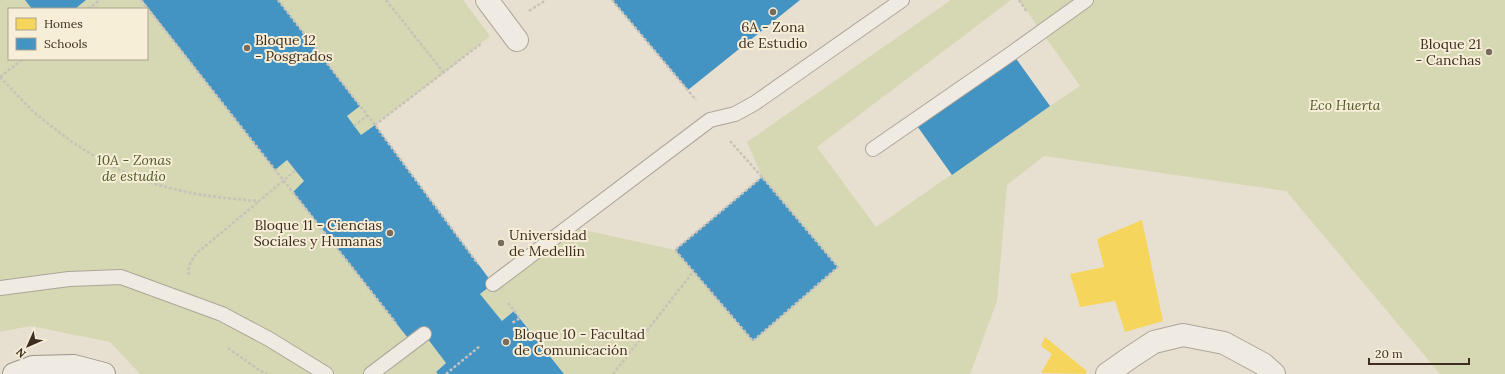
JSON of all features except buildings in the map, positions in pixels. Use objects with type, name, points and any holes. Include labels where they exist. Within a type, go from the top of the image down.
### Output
[{"type":"street","points":[[487,0],[517,40]]},
{"type":"street","points":[[1107,374],[1154,342],[1183,335],[1224,343],[1268,369]]},
{"type":"street","points":[[14,374],[33,367],[74,366],[104,374]]},
{"type":"lane","points":[[492,284],[710,120],[735,114],[754,103],[902,0]]},
{"type":"lane","points":[[873,149],[1086,0]]},
{"type":"lane","points":[[0,288],[69,279],[121,277],[222,314],[269,339],[326,374]]},
{"type":"lane","points":[[371,374],[424,334]]},
{"type":"path","points":[[89,8],[100,0]]},
{"type":"path","points":[[141,0],[147,8]]},
{"type":"path","points":[[278,0],[368,115],[492,284],[520,318],[512,323]]},
{"type":"path","points":[[386,0],[444,73]]},
{"type":"path","points":[[527,12],[546,0]]},
{"type":"path","points":[[612,0],[688,90],[710,120],[762,176],[838,267],[753,341],[675,250],[762,176]]},
{"type":"path","points":[[148,9],[411,342],[411,345]]},
{"type":"path","points":[[375,125],[485,41]]},
{"type":"path","points":[[22,60],[0,77],[45,122],[88,153],[137,178],[204,195],[259,201]]},
{"type":"path","points":[[354,126],[368,115]]},
{"type":"path","points":[[198,306],[188,271],[191,262],[197,253],[295,171]]},
{"type":"path","points":[[613,374],[693,272]]},
{"type":"path","points":[[446,374],[480,346]]},
{"type":"path","points":[[228,347],[259,370],[267,374]]},
{"type":"green space","name":"10A - Zonas de estudio","points":[[0,0],[25,0],[31,8],[8,8],[8,60],[148,60],[148,8],[76,8],[86,0],[142,0],[275,170],[287,160],[304,181],[293,192],[411,342],[424,334],[446,363],[436,371],[438,374],[140,374],[110,342],[30,326],[0,332]]},
{"type":"green space","points":[[278,0],[463,0],[490,36],[444,73],[361,135],[347,116],[360,106]]},
{"type":"green space","name":"Eco Huerta","points":[[951,0],[1011,0],[817,147],[876,227],[1080,86],[1019,0],[1505,0],[1505,374],[1440,374],[1286,191],[1044,156],[1007,185],[997,301],[970,374],[564,374],[515,311],[502,321],[480,294],[570,227],[675,250],[753,341],[838,267],[762,177],[747,142]]},
{"type":"place","name":"6A - Zona de Estudio","points":[[773,12]]},
{"type":"place","name":"Bloque 12 - Posgrados","points":[[247,48]]},
{"type":"place","name":"Bloque 21 - Canchas","points":[[1489,52]]},
{"type":"place","name":"Bloque 11 - Ciencias Sociales y Humanas","points":[[390,233]]},
{"type":"place","name":"Universidad de Medellín","points":[[501,243]]},
{"type":"place","name":"Bloque 10 - Facultad de Comunicación","points":[[506,342]]}]
